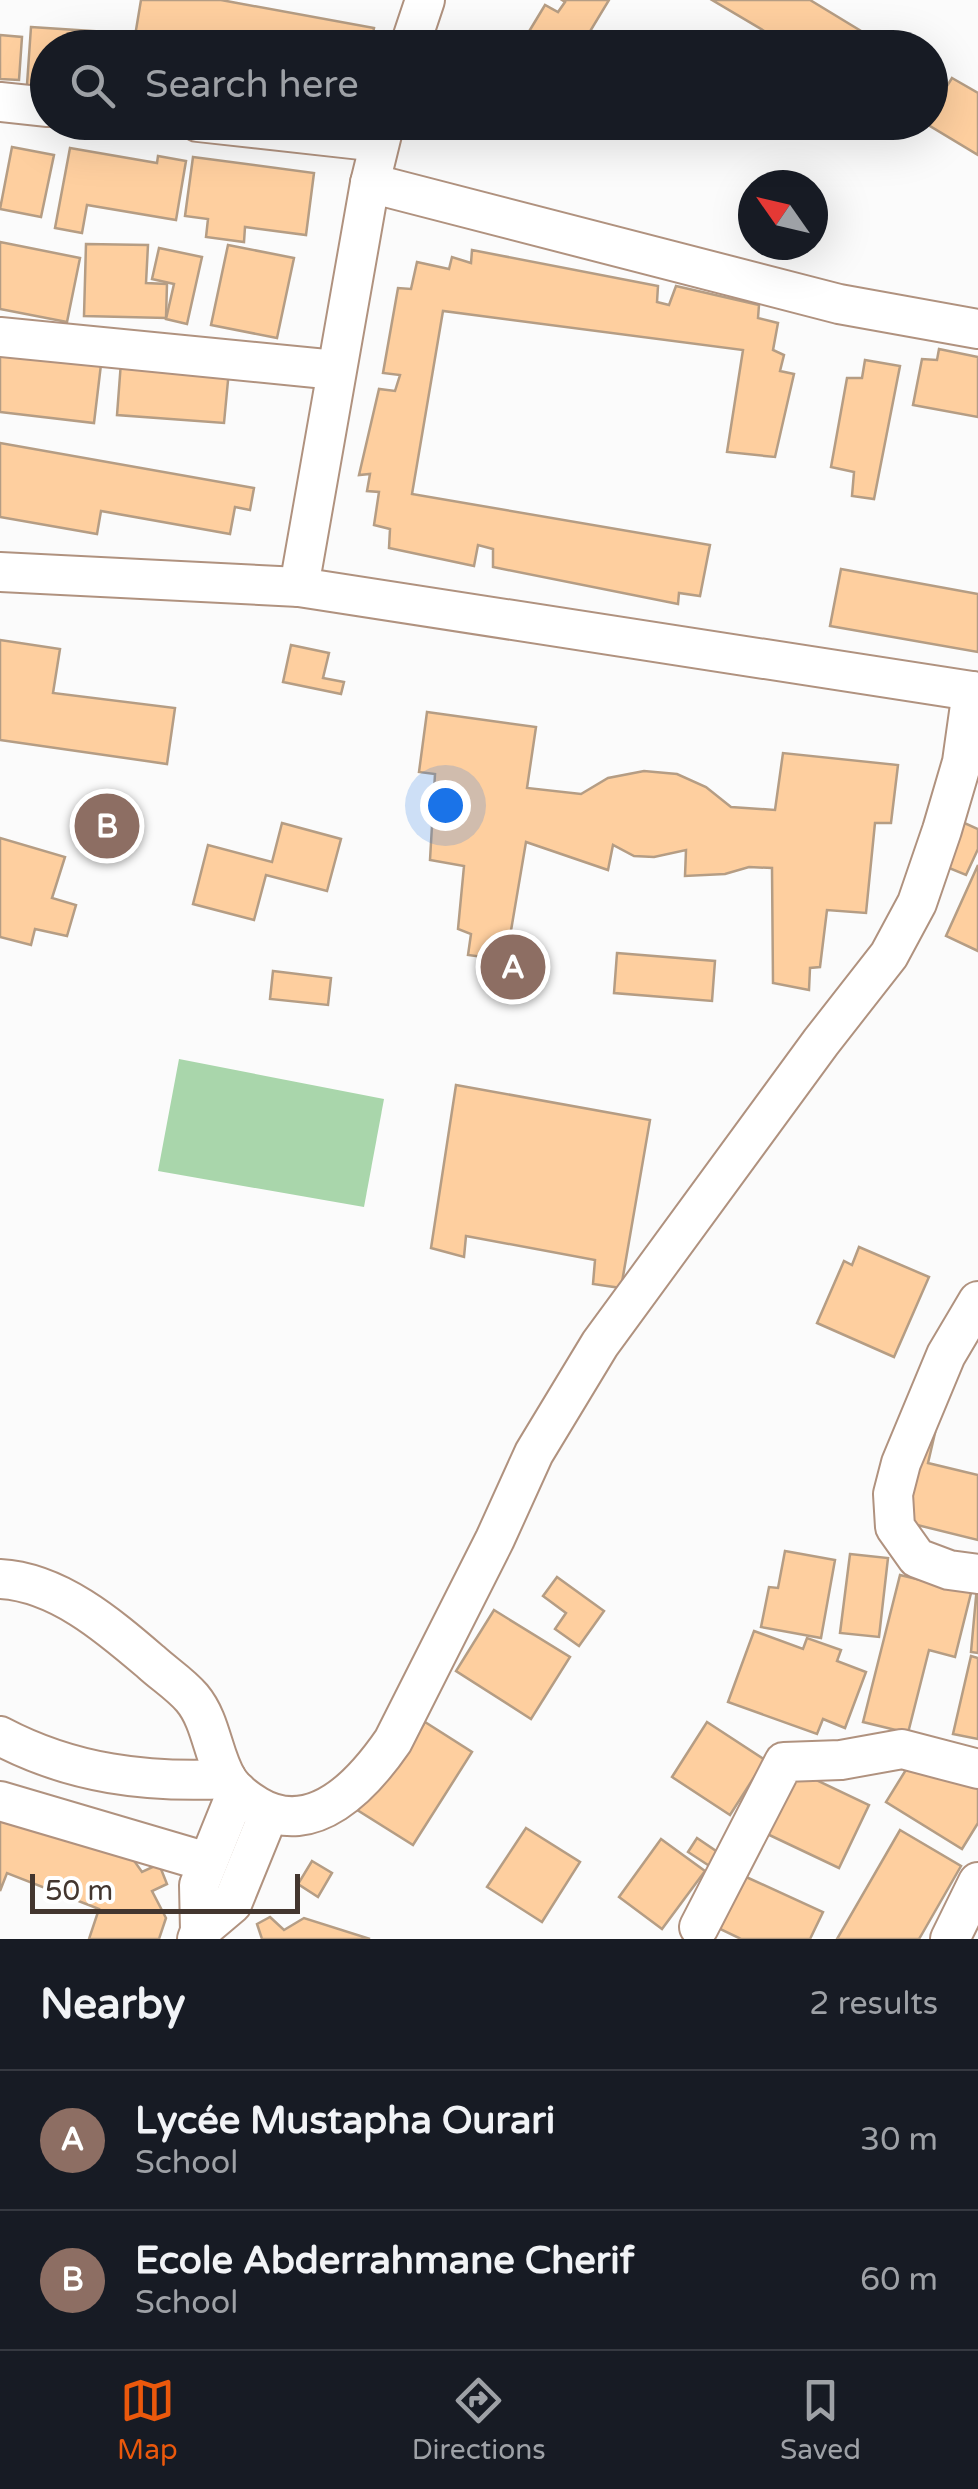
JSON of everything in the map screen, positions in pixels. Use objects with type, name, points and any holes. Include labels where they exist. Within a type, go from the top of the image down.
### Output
[{"type":"street","points":[[411,30],[415,1]]},
{"type":"street","points":[[0,102],[30,104]]},
{"type":"street","points":[[299,588],[380,140]]},
{"type":"street","points":[[370,183],[839,304],[978,329]]},
{"type":"street","points":[[0,337],[336,370]]},
{"type":"street","points":[[0,572],[299,588],[975,692],[962,762],[942,830],[917,903],[889,955],[600,1344],[534,1452],[495,1539],[393,1741],[373,1770],[349,1793],[309,1815],[286,1817],[269,1813],[232,1785],[206,1718],[190,1696],[94,1613],[18,1580],[0,1579]]},
{"type":"street","points":[[978,1301],[962,1357],[901,1463],[892,1494],[896,1528],[917,1558],[949,1570],[978,1574]]},
{"type":"street","points":[[0,1736],[72,1766],[113,1776],[232,1785]]},
{"type":"street","points":[[698,1927],[784,1762],[841,1760],[902,1749],[978,1769]]},
{"type":"street","points":[[198,1935],[199,1885],[232,1785]]},
{"type":"street","points":[[0,1800],[207,1862]]},
{"type":"street","points":[[198,1935],[232,1904],[269,1813]]},
{"type":"street","points":[[950,1939],[978,1882]]},
{"type":"green space","points":[[179,1059],[384,1099],[364,1207],[158,1171]]},
{"type":"building","points":[[141,0],[221,0],[374,28],[374,30],[136,30]]},
{"type":"building","points":[[562,0],[609,0],[591,30],[530,30],[545,5],[558,12],[565,2]]},
{"type":"building","points":[[712,0],[810,0],[859,30],[763,30]]},
{"type":"building","points":[[31,27],[76,30],[31,30]]},
{"type":"building","points":[[0,35],[22,37],[19,80],[0,79]]},
{"type":"building","points":[[30,41],[30,99],[26,99]]},
{"type":"building","points":[[952,78],[978,93],[978,155],[948,137],[948,84]]},
{"type":"building","points":[[12,147],[54,155],[41,217],[0,209]]},
{"type":"building","points":[[70,148],[157,163],[158,156],[186,161],[176,220],[87,205],[82,233],[55,228]]},
{"type":"building","points":[[193,157],[314,173],[306,235],[245,227],[244,242],[206,237],[208,219],[185,216]]},
{"type":"building","points":[[0,242],[80,258],[67,322],[0,309]]},
{"type":"building","points":[[86,244],[148,245],[146,283],[167,284],[166,318],[84,316]]},
{"type":"building","points":[[228,245],[294,258],[277,338],[211,325]]},
{"type":"building","points":[[159,248],[202,257],[187,324],[166,319],[174,284],[152,279]]},
{"type":"building","points":[[472,250],[658,286],[657,302],[669,305],[676,286],[759,305],[758,318],[778,323],[773,350],[784,355],[780,371],[794,374],[775,457],[727,452],[743,350],[443,311],[412,494],[710,545],[700,596],[679,593],[678,604],[493,567],[493,549],[478,545],[474,566],[389,548],[390,529],[374,525],[379,492],[367,491],[370,474],[359,475],[379,389],[395,391],[400,375],[383,373],[398,288],[411,289],[417,262],[449,269],[452,257],[471,263]]},
{"type":"building","points":[[939,349],[978,357],[978,417],[913,405],[922,359],[937,360]]},
{"type":"building","points":[[52,350],[102,356],[94,423],[0,412],[0,355],[52,361]]},
{"type":"building","points":[[865,360],[900,366],[874,499],[852,496],[854,472],[831,467],[847,378],[862,378]]},
{"type":"building","points":[[121,362],[229,370],[224,423],[117,415]]},
{"type":"building","points":[[0,443],[254,488],[250,510],[235,507],[230,534],[101,511],[97,534],[0,517]]},
{"type":"building","points":[[841,569],[978,594],[978,652],[830,626]]},
{"type":"building","points":[[0,640],[60,649],[53,693],[175,708],[167,764],[0,740]]},
{"type":"building","points":[[291,645],[329,653],[323,678],[344,682],[341,694],[283,682]]},
{"type":"building","points":[[427,712],[536,727],[527,788],[581,794],[608,778],[644,771],[677,774],[706,787],[731,807],[775,810],[783,753],[898,765],[891,823],[875,823],[866,913],[827,910],[820,967],[810,968],[809,990],[773,983],[772,868],[749,867],[725,874],[685,876],[686,850],[654,857],[634,856],[613,845],[608,870],[526,842],[506,960],[468,955],[471,934],[458,929],[464,866],[430,860],[435,774],[419,772]]},
{"type":"building","points":[[951,817],[978,829],[978,849],[966,875],[932,861]]},
{"type":"building","points":[[282,823],[341,839],[327,891],[266,875],[254,920],[193,904],[208,845],[272,862]]},
{"type":"building","points":[[0,838],[65,857],[52,898],[76,905],[67,936],[35,929],[31,945],[0,937]]},
{"type":"building","points":[[978,865],[978,951],[946,936]]},
{"type":"building","points":[[617,953],[715,961],[712,1001],[614,993]]},
{"type":"building","points":[[273,971],[331,978],[328,1005],[270,999]]},
{"type":"building","points":[[456,1085],[650,1120],[621,1288],[593,1284],[595,1260],[466,1236],[464,1257],[431,1248]]},
{"type":"building","points":[[859,1247],[929,1277],[894,1357],[817,1323],[844,1261],[852,1265]]},
{"type":"building","points":[[898,1424],[935,1433],[928,1463],[978,1475],[978,1540],[897,1520]]},
{"type":"building","points":[[785,1551],[835,1560],[821,1638],[761,1627],[769,1587],[778,1588]]},
{"type":"building","points":[[850,1554],[888,1558],[879,1637],[840,1633]]},
{"type":"building","points":[[900,1575],[933,1583],[974,1581],[955,1657],[929,1650],[908,1733],[863,1722]]},
{"type":"building","points":[[557,1577],[604,1611],[579,1646],[555,1629],[566,1613],[543,1596]]},
{"type":"building","points":[[978,1586],[978,1653],[971,1652]]},
{"type":"building","points":[[494,1610],[570,1657],[531,1719],[456,1671]]},
{"type":"building","points":[[754,1631],[803,1649],[807,1638],[841,1650],[837,1661],[866,1672],[845,1728],[823,1719],[817,1734],[728,1702]]},
{"type":"building","points":[[971,1656],[978,1658],[978,1739],[953,1734]]},
{"type":"building","points":[[425,1722],[472,1752],[413,1845],[354,1808],[406,1753]]},
{"type":"building","points":[[707,1722],[765,1760],[730,1815],[672,1777]]},
{"type":"building","points":[[917,1752],[978,1789],[978,1823],[962,1849],[886,1802]]},
{"type":"building","points":[[793,1769],[869,1805],[839,1868],[763,1832]]},
{"type":"building","points":[[0,1814],[128,1852],[142,1872],[159,1864],[167,1884],[152,1891],[166,1918],[159,1939],[89,1939],[99,1909],[7,1873],[0,1891]]},
{"type":"building","points":[[526,1828],[580,1862],[542,1922],[487,1887]]},
{"type":"building","points":[[900,1830],[961,1866],[922,1934],[919,1939],[837,1939]]},
{"type":"building","points":[[697,1838],[719,1853],[711,1867],[688,1852]]},
{"type":"building","points":[[661,1839],[705,1871],[662,1929],[619,1897]]},
{"type":"building","points":[[312,1861],[332,1873],[318,1897],[298,1884]]},
{"type":"building","points":[[744,1876],[823,1912],[810,1939],[741,1939],[720,1929]]},
{"type":"building","points":[[270,1917],[284,1930],[304,1918],[370,1939],[262,1939],[257,1924]]},
{"type":"place","name":"Ecole Abderrahmane Cherif","points":[[107,826]]},
{"type":"place","name":"Lycée Mustapha Ourari","points":[[513,967]]}]
